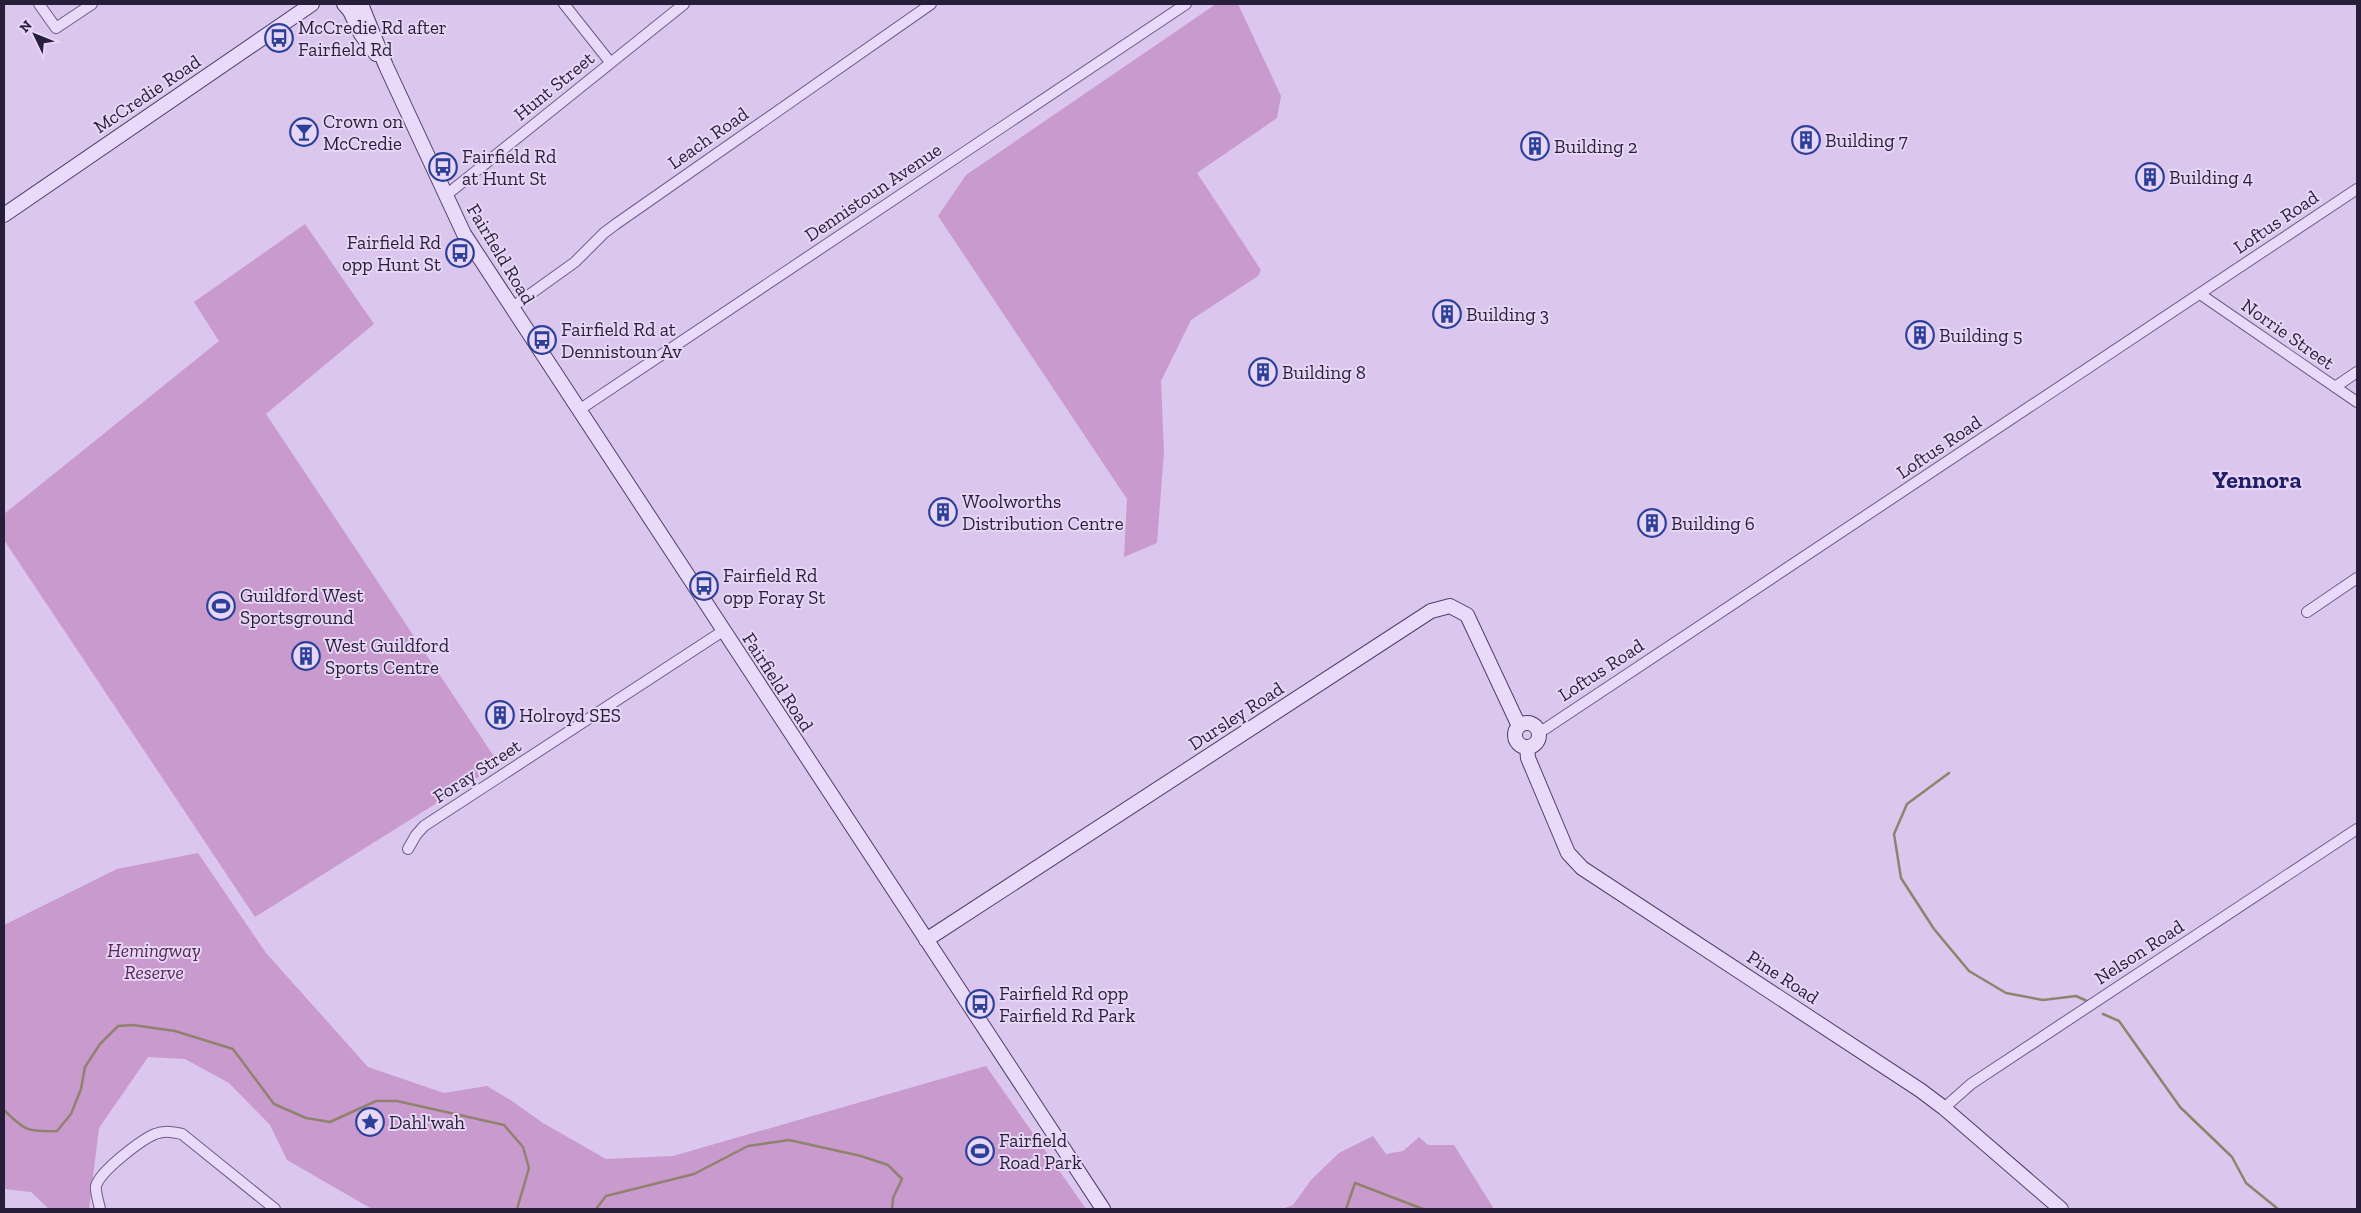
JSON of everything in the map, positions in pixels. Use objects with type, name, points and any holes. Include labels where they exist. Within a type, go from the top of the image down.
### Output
[{"type":"street","points":[[39,4],[56,28],[92,4]]},
{"type":"street","name":"McCredie Road","points":[[4,216],[312,4]]},
{"type":"street","points":[[344,4],[350,10],[361,34],[386,66]]},
{"type":"street","name":"Fairfield Road","points":[[361,4],[386,66],[464,234],[722,631],[1103,1209]]},
{"type":"street","points":[[564,4],[610,62]]},
{"type":"street","name":"Hunt Street","points":[[445,196],[684,4]]},
{"type":"street","name":"Leach Road","points":[[511,308],[575,262],[604,233],[616,224],[931,4]]},
{"type":"street","name":"Dennistoun Avenue","points":[[579,410],[1186,4]]},
{"type":"street","name":"Loftus Road","points":[[1538,730],[1545,729],[2357,189]]},
{"type":"street","name":"Norrie Street","points":[[2200,294],[2357,402]]},
{"type":"street","points":[[2335,387],[2357,372]]},
{"type":"street","points":[[2308,612],[2357,578]]},
{"type":"street","name":"Dursley Road","points":[[926,940],[1431,611],[1450,606],[1467,615],[1519,726]]},
{"type":"street","name":"Foray Street","points":[[408,849],[424,826],[722,631]]},
{"type":"street","points":[[1530,723],[1538,730],[1537,742],[1527,747],[1520,745],[1516,739],[1515,732],[1519,726],[1530,723]]},
{"type":"street","name":"Pine Road","points":[[1527,747],[1528,758],[1568,853],[1582,868],[1920,1090],[1944,1108],[2062,1209]]},
{"type":"street","name":"Nelson Road","points":[[1944,1108],[1971,1084],[2357,829]]},
{"type":"street","points":[[100,1209],[96,1186],[102,1175],[130,1150],[154,1134],[168,1131],[182,1134],[275,1209]]},
{"type":"green space","points":[[1216,4],[1238,4],[1281,96],[1277,118],[1197,173],[1261,270],[1258,276],[1191,320],[1161,381],[1164,452],[1157,543],[1124,557],[1127,499],[938,216],[966,175]]},
{"type":"green space","name":"Guildford West Sportsground","points":[[305,224],[374,324],[266,414],[499,764],[255,917],[4,540],[4,514],[219,341],[194,302]]},
{"type":"green space","name":"Hemingway Reserve","points":[[198,853],[266,953],[368,1067],[444,1093],[487,1086],[543,1123],[606,1159],[673,1156],[986,1066],[1086,1209],[372,1209],[287,1160],[270,1125],[229,1083],[185,1059],[148,1057],[99,1128],[89,1209],[49,1209],[31,1192],[4,1189],[4,925],[117,869]]},
{"type":"green space","points":[[1373,1136],[1386,1154],[1403,1151],[1419,1137],[1428,1145],[1454,1145],[1494,1209],[1282,1209],[1293,1205],[1311,1180],[1339,1153]]},
{"type":"waterway","points":[[1949,773],[1907,804],[1894,834],[1901,878],[1934,929],[1969,971],[2006,993],[2043,1000],[2076,996],[2087,1001]]},
{"type":"waterway","points":[[2103,1014],[2119,1021],[2180,1107],[2232,1157],[2246,1183],[2278,1209]]},
{"type":"waterway","points":[[4,1110],[27,1129],[57,1131],[71,1114],[81,1089],[85,1067],[100,1044],[118,1026],[133,1025],[175,1031],[233,1049],[274,1104],[306,1118],[330,1122],[376,1101],[397,1101],[504,1125],[523,1147],[529,1168],[517,1209]]},
{"type":"waterway","points":[[596,1209],[606,1196],[694,1174],[748,1146],[789,1140],[861,1156],[888,1165],[902,1179],[893,1198],[892,1209]]},
{"type":"waterway","points":[[1346,1209],[1355,1183],[1423,1209]]},
{"type":"place","name":"McCredie Rd after Fairfield Rd","points":[[279,38]]},
{"type":"place","name":"Crown on McCredie","points":[[304,132]]},
{"type":"place","name":"Building 7","points":[[1806,140]]},
{"type":"place","name":"Building 2","points":[[1535,146]]},
{"type":"place","name":"Fairfield Rd at Hunt St","points":[[443,167]]},
{"type":"place","name":"Building 4","points":[[2150,177]]},
{"type":"place","name":"Fairfield Rd opp Hunt St","points":[[460,253]]},
{"type":"place","name":"Building 3","points":[[1447,314]]},
{"type":"place","name":"Building 5","points":[[1920,335]]},
{"type":"place","name":"Fairfield Rd at Dennistoun Av","points":[[542,340]]},
{"type":"place","name":"Building 8","points":[[1263,372]]},
{"type":"place","name":"Woolworths Distribution Centre","points":[[943,512]]},
{"type":"place","name":"Building 6","points":[[1652,523]]},
{"type":"place","name":"Fairfield Rd opp Foray St","points":[[704,586]]},
{"type":"place","name":"Guildford West Sportsground","points":[[221,606]]},
{"type":"place","name":"West Guildford Sports Centre","points":[[306,656]]},
{"type":"place","name":"Holroyd SES","points":[[500,715]]},
{"type":"place","name":"Fairfield Rd opp Fairfield Rd Park","points":[[980,1004]]},
{"type":"place","name":"Dahl'wah","points":[[370,1122]]},
{"type":"place","name":"Fairfield Road Park","points":[[980,1151]]},
{"type":"district","name":"Yennora","points":[[2257,479]]}]
